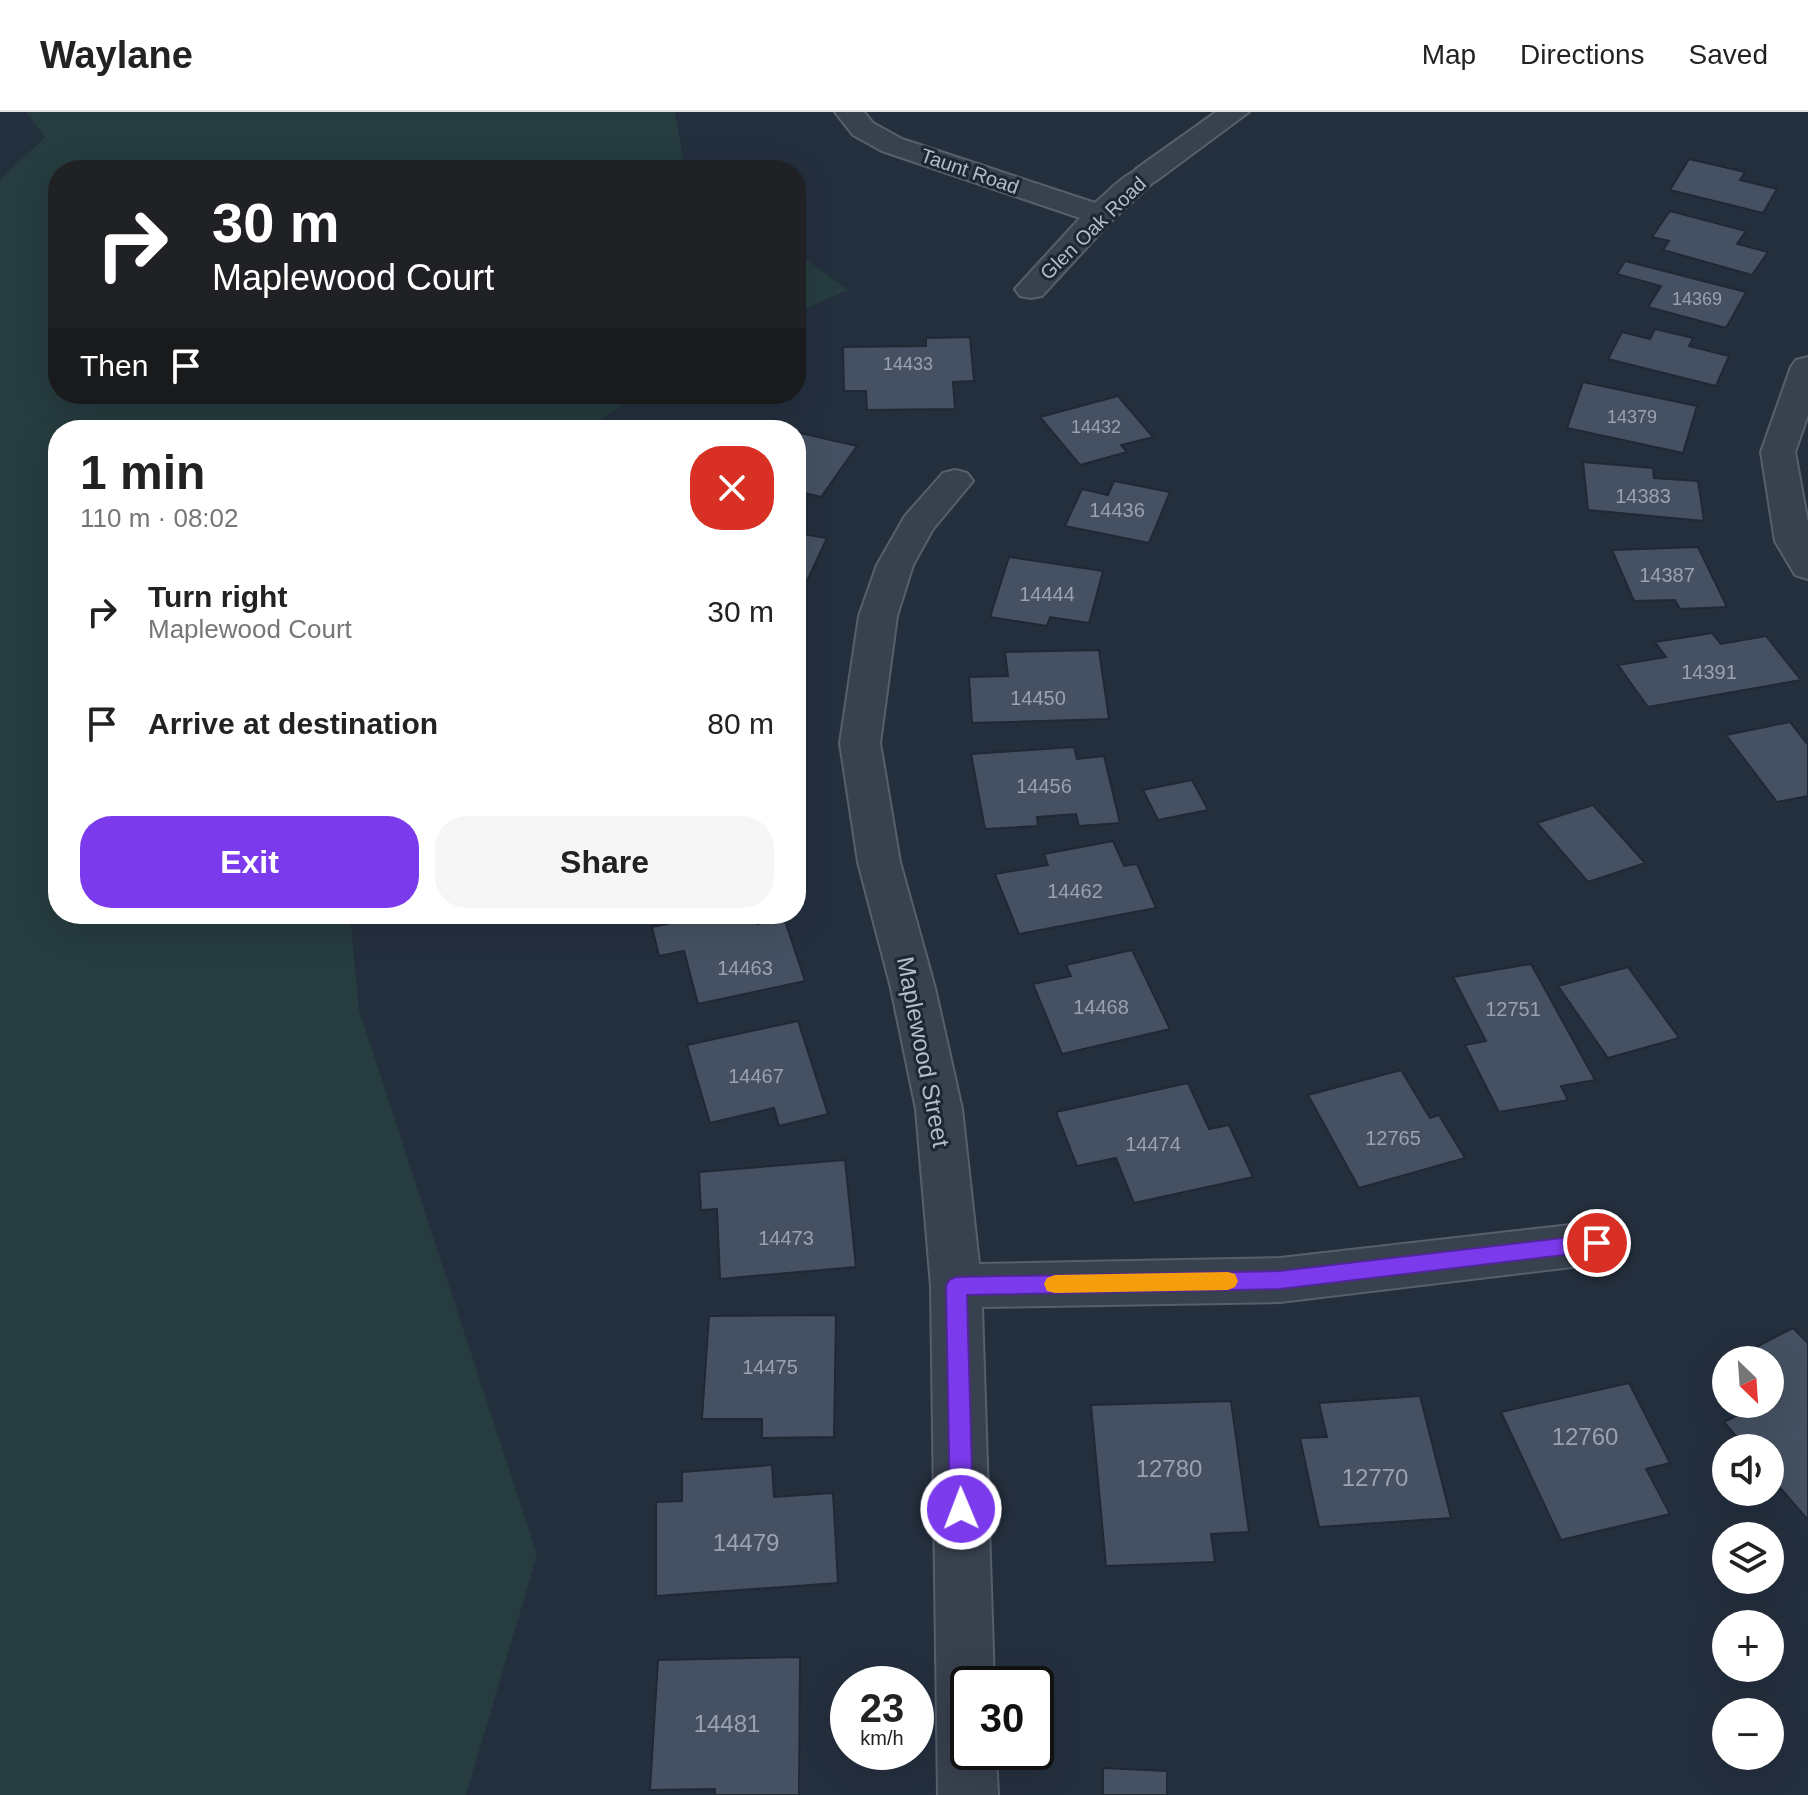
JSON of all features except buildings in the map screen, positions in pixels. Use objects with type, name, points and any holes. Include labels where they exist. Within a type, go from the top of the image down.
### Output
[{"type":"street","name":"Taunt Road","points":[[849,112],[863,129],[892,145],[1100,215]]},
{"type":"street","name":"Glen Oak Road","points":[[1031,289],[1100,215],[1146,175],[1235,112]]},
{"type":"street","points":[[1808,367],[1778,452],[1793,541],[1808,567]]},
{"type":"street","name":"Maplewood Street","points":[[955,481],[918,524],[895,565],[878,616],[860,743],[879,862],[913,988],[939,1109],[956,1286],[968,1795]]},
{"type":"street","points":[[956,1286],[1280,1280],[1597,1243]]},
{"type":"green space","points":[[26,112],[675,112],[683,160],[48,160],[48,404],[624,404],[600,420],[48,420],[48,924],[351,924],[359,1010],[537,1555],[466,1795],[0,1795],[0,180],[45,137]]},
{"type":"green space","points":[[806,259],[848,290],[806,309]]},
{"type":"slow traffic","points":[[1055,1284],[1228,1281]]},
{"type":"route","points":[[961,1509],[956,1286],[1280,1280],[1597,1243]]}]
